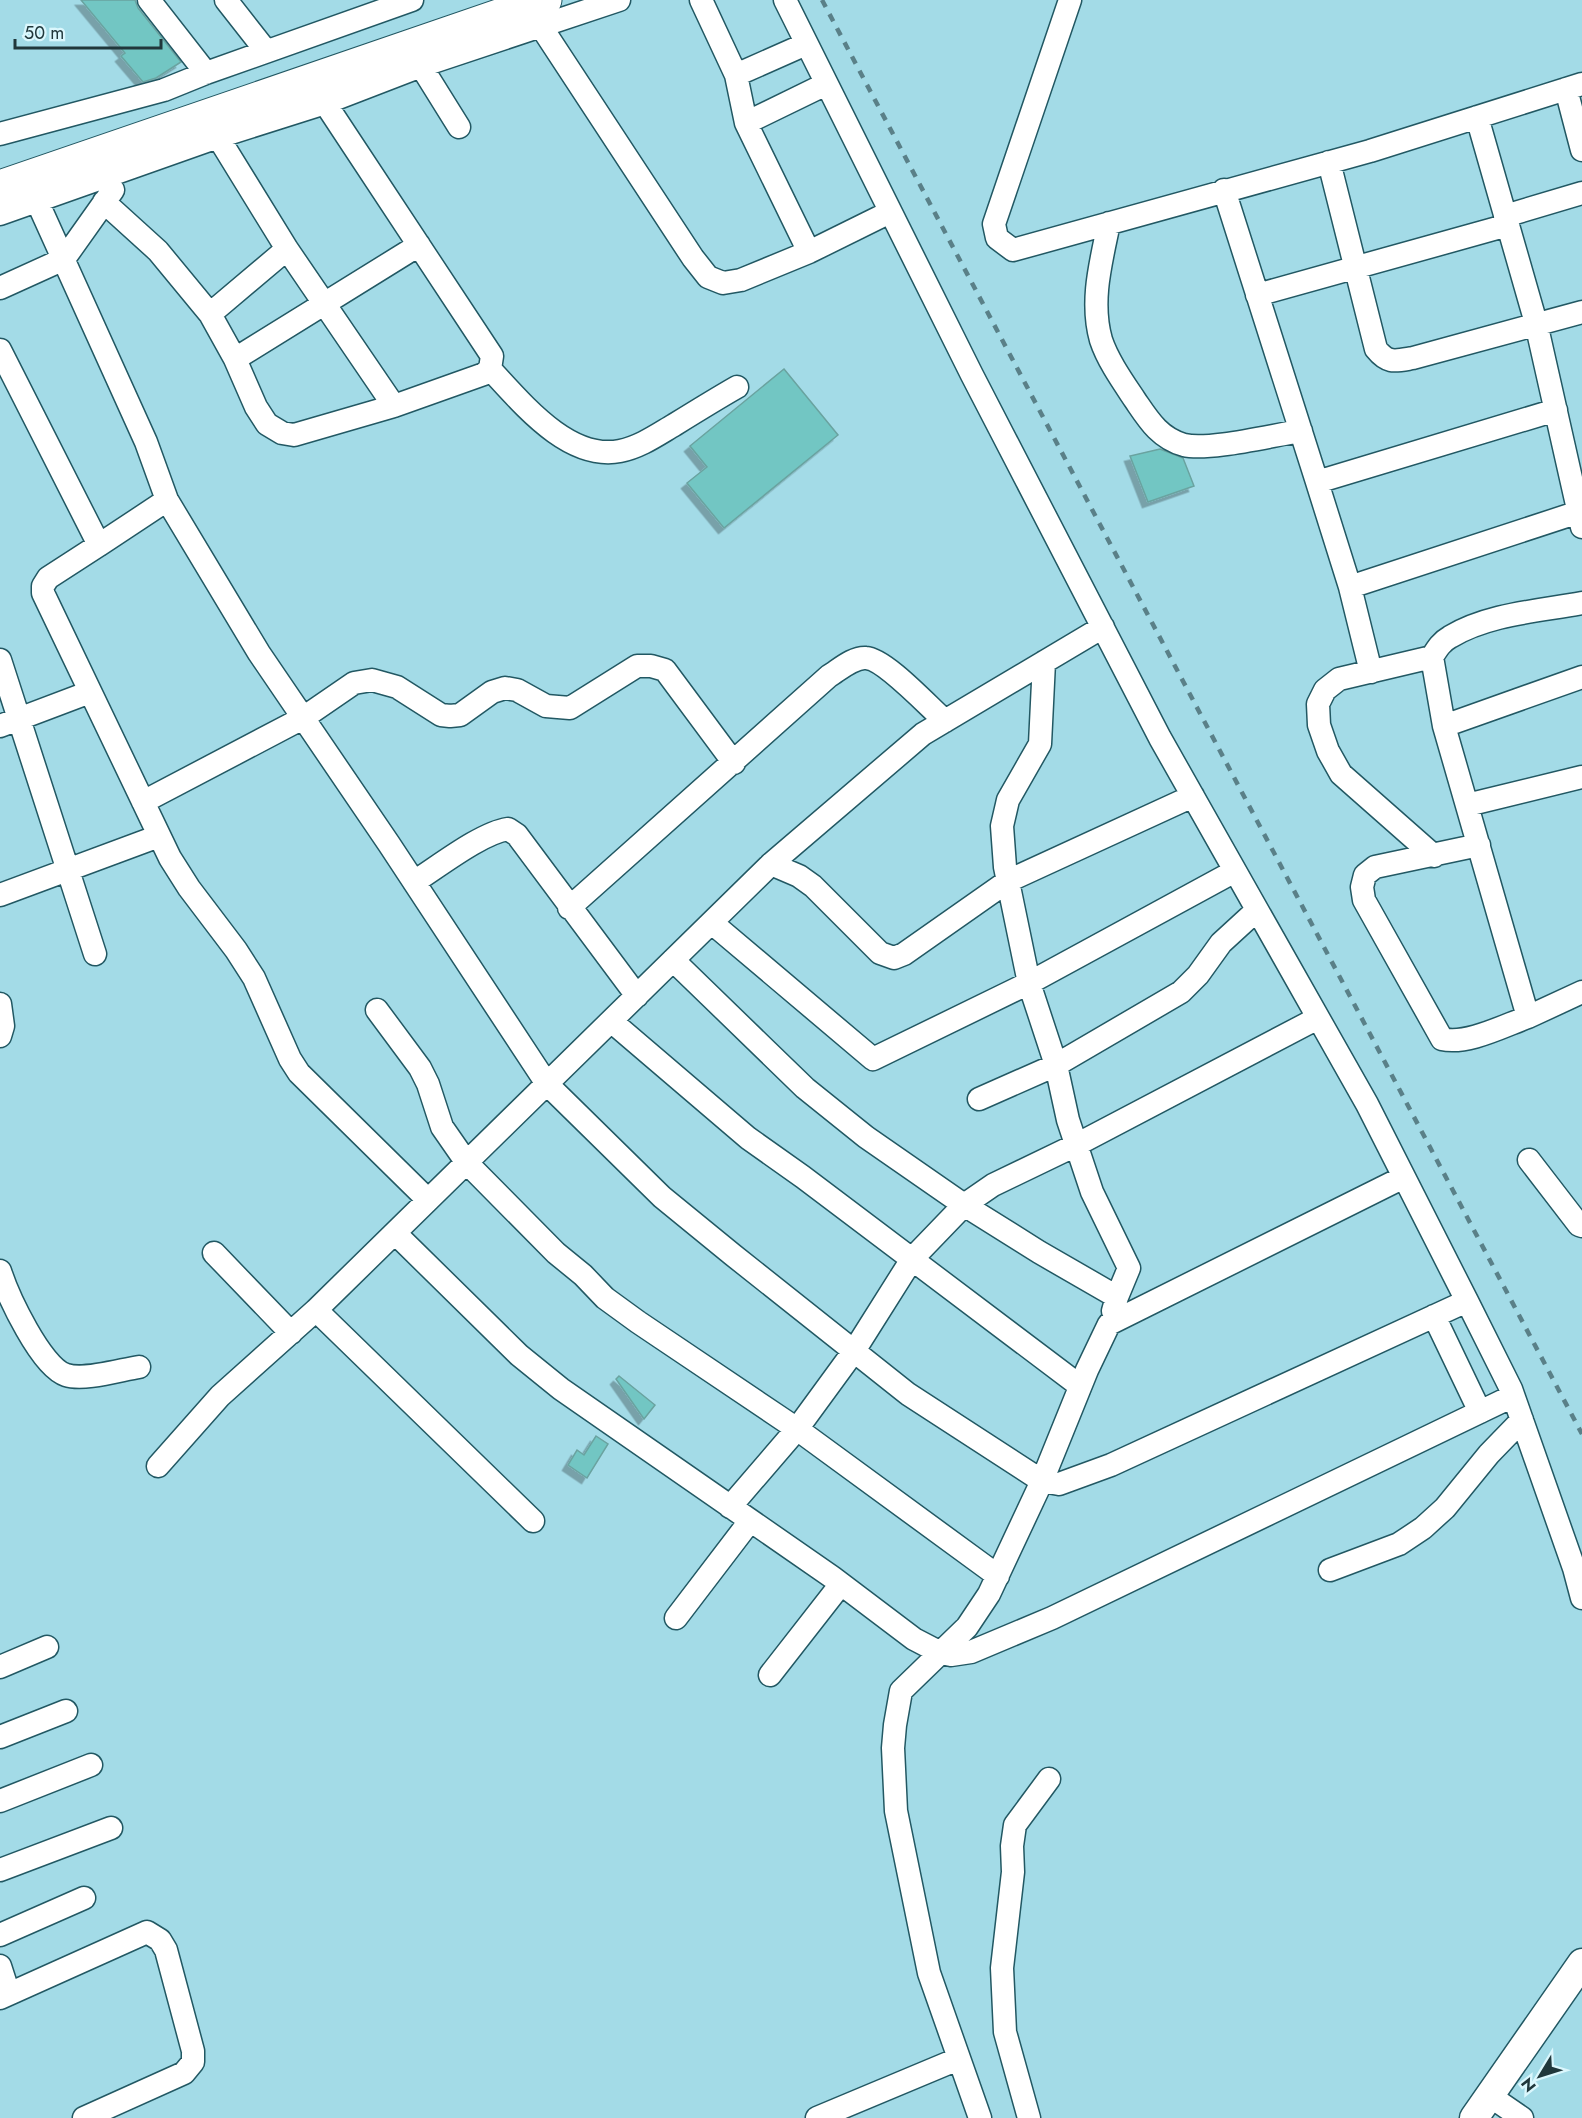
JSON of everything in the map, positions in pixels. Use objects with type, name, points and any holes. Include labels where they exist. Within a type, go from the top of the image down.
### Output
[{"type":"highway","points":[[0,187],[543,13]]},
{"type":"main road","points":[[1482,2107],[1582,1963]]},
{"type":"street","points":[[149,0],[206,72]]},
{"type":"street","points":[[226,0],[266,51]]},
{"type":"street","points":[[0,134],[164,90],[206,72],[412,0]]},
{"type":"street","points":[[0,214],[218,137],[325,103],[421,66],[543,13],[619,0]]},
{"type":"street","points":[[701,0],[736,75],[746,123],[809,252]]},
{"type":"street","points":[[785,0],[890,212],[1160,738],[1367,1104],[1467,1301],[1513,1396],[1574,1568],[1582,1598]]},
{"type":"street","points":[[1070,0],[994,224],[997,238],[1013,250],[1329,162],[1574,86],[1582,150]]},
{"type":"street","points":[[543,13],[693,258],[708,277],[723,283],[741,280],[809,252],[890,212]]},
{"type":"street","points":[[736,75],[806,44]]},
{"type":"street","points":[[421,66],[459,127]]},
{"type":"street","points":[[746,123],[826,84]]},
{"type":"street","points":[[104,202],[158,250],[210,314],[235,359],[256,407],[267,424],[282,433],[294,435],[394,406],[484,374],[490,369],[492,356],[325,103]]},
{"type":"street","points":[[1350,587],[1580,520],[1536,323],[1477,117]]},
{"type":"street","points":[[218,137],[288,249],[394,406]]},
{"type":"street","points":[[1329,162],[1376,349],[1384,358],[1395,361],[1413,358],[1582,312]]},
{"type":"street","points":[[0,288],[64,259],[129,169]]},
{"type":"street","points":[[1224,190],[1350,587],[1371,672]]},
{"type":"street","points":[[1257,295],[1507,221],[1582,193]]},
{"type":"street","points":[[37,201],[146,442],[167,500],[259,653],[547,1084],[662,1197],[908,1394],[1042,1481],[1059,1484],[1080,1478],[1467,1301]]},
{"type":"street","points":[[1108,223],[1097,278],[1096,307],[1101,341],[1119,376],[1161,435],[1184,444],[1202,447],[1301,431]]},
{"type":"street","points":[[235,359],[419,245]]},
{"type":"street","points":[[210,314],[288,249]]},
{"type":"street","points":[[0,350],[99,545]]},
{"type":"street","points":[[490,369],[545,425],[570,442],[598,452],[620,451],[644,443],[737,387]]},
{"type":"street","points":[[1317,483],[1556,410]]},
{"type":"street","points":[[167,500],[48,578],[43,586],[43,593],[159,836],[189,888],[236,950],[254,978],[298,1073],[428,1200]]},
{"type":"street","points":[[1528,1017],[1444,726],[1432,657],[1438,646],[1449,637],[1471,627],[1492,620],[1582,603]]},
{"type":"street","points":[[158,1466],[220,1396],[316,1310],[771,864],[923,734],[1103,627]]},
{"type":"street","points":[[1432,657],[1339,679],[1325,690],[1318,704],[1319,725],[1328,752],[1341,774],[1434,856]]},
{"type":"street","points":[[569,908],[829,676],[848,664],[865,658],[882,663],[945,722]]},
{"type":"street","points":[[0,660],[9,723],[66,871],[94,954]]},
{"type":"street","points":[[980,2118],[929,1973],[896,1811],[892,1748],[895,1725],[901,1691],[967,1628],[989,1594],[1042,1481],[1080,1386],[1109,1324],[1129,1268],[1092,1192],[1068,1120],[1056,1065],[1029,982],[1008,881],[1002,826],[1008,800],[1040,744],[1044,662]]},
{"type":"street","points":[[143,802],[303,718],[354,683],[372,680],[397,687],[441,715],[460,715],[492,692],[505,688],[517,690],[546,706],[570,708],[637,666],[651,666],[665,670],[734,763]]},
{"type":"street","points":[[1444,726],[1582,677]]},
{"type":"street","points":[[9,723],[90,692]]},
{"type":"street","points":[[1467,805],[1582,777]]},
{"type":"street","points":[[771,864],[799,876],[813,886],[880,953],[894,958],[904,954],[1008,881],[1193,796]]},
{"type":"street","points":[[414,882],[485,837],[508,830],[517,836],[637,996]]},
{"type":"street","points":[[0,896],[159,836]]},
{"type":"street","points":[[1479,845],[1375,867],[1365,875],[1362,887],[1364,900],[1436,1031],[1442,1039],[1464,1040],[1528,1017],[1582,992]]},
{"type":"street","points":[[712,922],[873,1059],[1029,982],[1235,871]]},
{"type":"street","points":[[979,1099],[1056,1065],[1181,992],[1198,975],[1221,944],[1257,910]]},
{"type":"street","points":[[673,960],[805,1088],[866,1137],[964,1205],[1117,1297]]},
{"type":"street","points":[[0,1004],[3,1026],[0,1036]]},
{"type":"street","points":[[377,1010],[420,1068],[428,1084],[442,1127],[466,1163],[556,1253],[583,1275],[605,1298],[797,1430],[998,1576]]},
{"type":"street","points":[[730,1507],[797,1430],[854,1351],[912,1259],[964,1205],[993,1185],[1076,1145],[1318,1017]]},
{"type":"street","points":[[610,1021],[748,1138],[1080,1386]]},
{"type":"street","points":[[1529,1160],[1579,1226],[1582,1226]]},
{"type":"street","points":[[1109,1324],[1404,1177]]},
{"type":"street","points":[[395,1233],[528,1362],[614,1428],[841,1584],[914,1639],[941,1653],[951,1655],[971,1652],[1052,1618],[1513,1396]]},
{"type":"street","points":[[214,1253],[291,1333]]},
{"type":"street","points":[[0,1271],[35,1344],[53,1367],[66,1375],[82,1377],[139,1367]]},
{"type":"street","points":[[316,1310],[533,1521]]},
{"type":"street","points":[[1434,1316],[1480,1412]]},
{"type":"street","points":[[1330,1570],[1399,1544],[1423,1528],[1445,1508],[1489,1454],[1522,1420]]},
{"type":"street","points":[[676,1618],[750,1521]]},
{"type":"street","points":[[770,1675],[841,1584]]},
{"type":"street","points":[[0,1667],[47,1647]]},
{"type":"street","points":[[0,1737],[66,1711]]},
{"type":"street","points":[[0,1801],[91,1766]]},
{"type":"street","points":[[1029,2118],[1005,2032],[1002,1968],[1013,1872],[1012,1846],[1015,1825],[1049,1779]]},
{"type":"street","points":[[0,1870],[111,1828]]},
{"type":"street","points":[[0,1935],[84,1898]]},
{"type":"street","points":[[0,1966],[5,1996],[147,1932],[160,1940],[166,1950],[193,2051],[193,2062],[184,2073],[84,2118]]},
{"type":"street","points":[[817,2118],[958,2059]]},
{"type":"street","points":[[1482,2107],[1522,2118]]},
{"type":"building","points":[[81,0],[135,0],[138,8],[181,62],[156,78],[143,82],[121,56],[125,53]]},
{"type":"building","points":[[784,369],[838,435],[724,528],[687,483],[707,467],[690,446]]},
{"type":"building","points":[[1160,449],[1183,458],[1194,486],[1148,502],[1130,456]]},
{"type":"building","points":[[619,1376],[655,1405],[644,1419],[616,1379]]},
{"type":"building","points":[[596,1436],[608,1444],[587,1478],[568,1465],[577,1450],[584,1455]]},
{"type":"railway","points":[[822,0],[1582,1434]]}]
